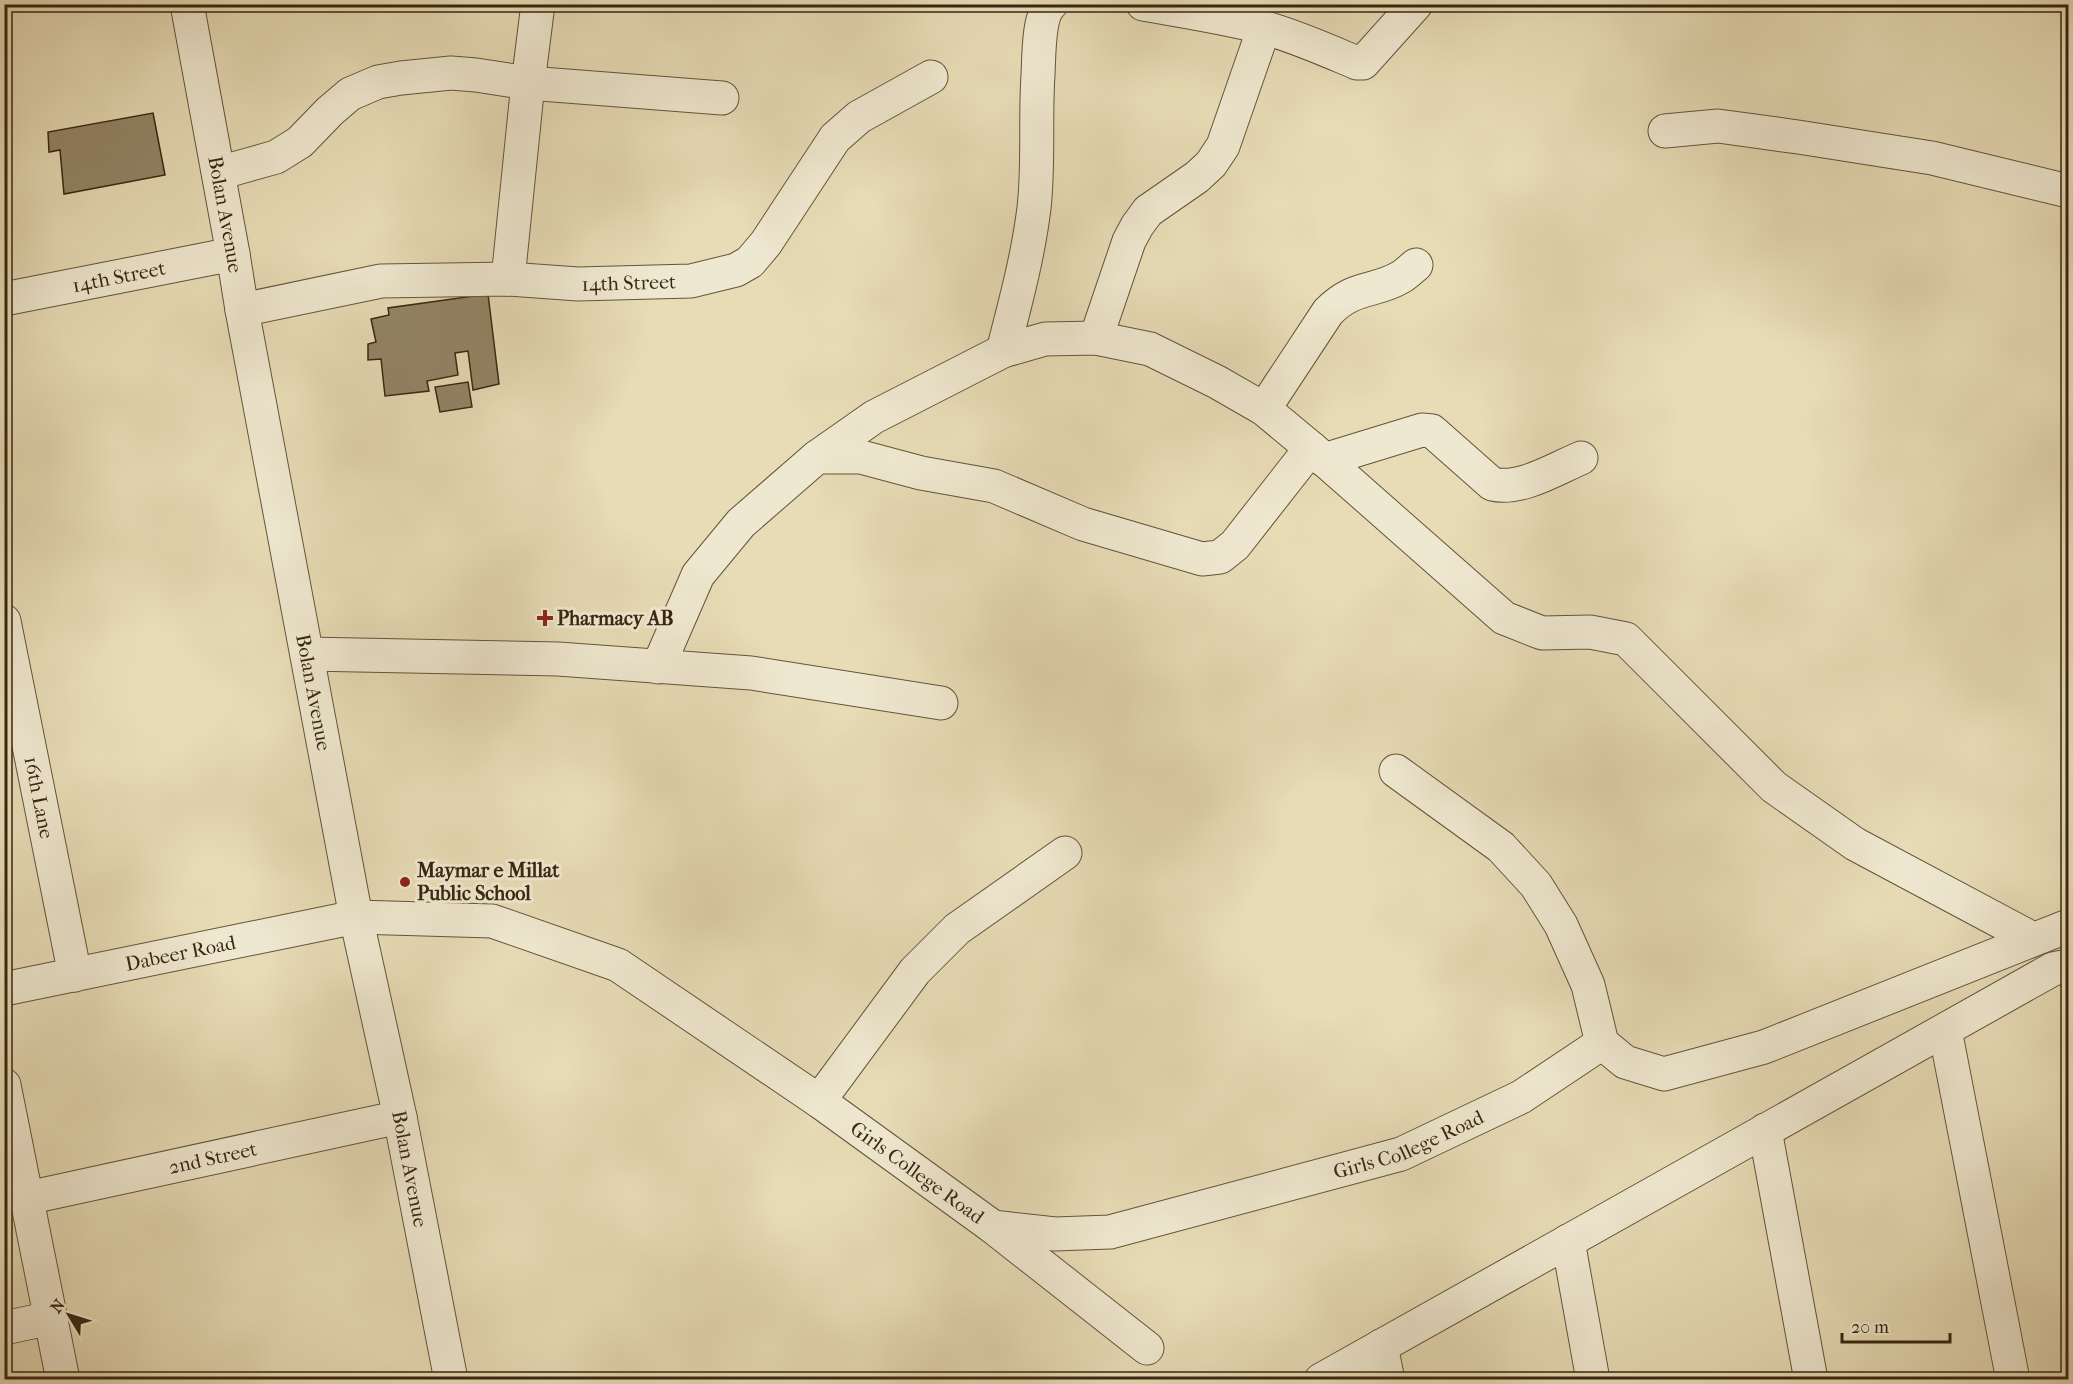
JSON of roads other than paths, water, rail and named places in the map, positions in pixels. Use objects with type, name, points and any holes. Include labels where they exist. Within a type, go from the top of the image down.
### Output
[{"type":"street","name":"Bolan Avenue","points":[[187,4],[356,917],[400,1117],[451,1380]]},
{"type":"street","points":[[508,279],[538,4]]},
{"type":"street","points":[[1003,351],[1022,276],[1034,206],[1039,60],[1043,20],[1051,4]]},
{"type":"street","points":[[1143,4],[1220,17],[1264,28],[1316,45],[1357,63],[1363,63],[1368,59],[1416,4]]},
{"type":"street","points":[[1096,338],[1129,240],[1137,226],[1148,211],[1197,177],[1211,164],[1223,146],[1264,28]]},
{"type":"street","points":[[219,173],[276,157],[300,142],[350,94],[378,82],[401,78],[451,73],[528,82],[722,98]]},
{"type":"street","name":"14th Street","points":[[242,310],[381,281],[508,279],[578,284],[691,281],[736,270],[750,262],[766,243],[835,138],[859,117],[931,77]]},
{"type":"street","points":[[1665,130],[1718,126],[1798,136],[1932,158],[2068,191]]},
{"type":"street","name":"14th Street","points":[[4,299],[233,254]]},
{"type":"street","points":[[1264,409],[1336,303],[1348,295],[1400,278],[1416,265]]},
{"type":"street","points":[[658,667],[698,575],[741,523],[817,458],[874,417],[1003,351],[1045,339],[1096,338],[1150,350],[1217,382],[1264,409],[1504,618],[1542,633],[1590,632],[1626,639],[1774,787],[1855,844],[2034,939]]},
{"type":"street","points":[[817,458],[861,457],[921,472],[994,486],[1083,524],[1202,559],[1220,557],[1235,545],[1318,454],[1422,430],[1432,431],[1492,484],[1502,487],[1515,486],[1581,458]]},
{"type":"street","name":"16th Lane","points":[[4,621],[75,975]]},
{"type":"street","points":[[308,654],[558,659],[751,673],[941,703]]},
{"type":"street","points":[[1396,771],[1501,847],[1536,885],[1561,925],[1588,985],[1602,1043],[1625,1062],[1664,1074],[1764,1047],[2068,926]]},
{"type":"street","points":[[819,1101],[915,971],[957,929],[1065,853]]},
{"type":"street","name":"Dabeer Road","points":[[4,989],[356,917]]},
{"type":"street","name":"Girls College Road","points":[[356,917],[492,921],[618,965],[819,1101],[993,1227],[1055,1234],[1110,1232],[1401,1154],[1521,1096],[1602,1043]]},
{"type":"street","points":[[1321,1380],[2053,969],[2068,966]]},
{"type":"street","points":[[1945,1030],[2013,1380]]},
{"type":"street","points":[[4,1085],[63,1380]]},
{"type":"street","name":"2nd Street","points":[[27,1198],[400,1117]]},
{"type":"street","points":[[1765,1130],[1811,1380]]},
{"type":"street","points":[[993,1227],[1147,1348]]},
{"type":"street","points":[[1568,1241],[1593,1380]]},
{"type":"street","points":[[4,1329],[51,1318]]},
{"type":"street","points":[[1381,1346],[1388,1380]]},
{"type":"place","name":"Pharmacy AB","points":[[545,618]]},
{"type":"place","name":"Maymar e Millat Public School","points":[[405,882]]}]
